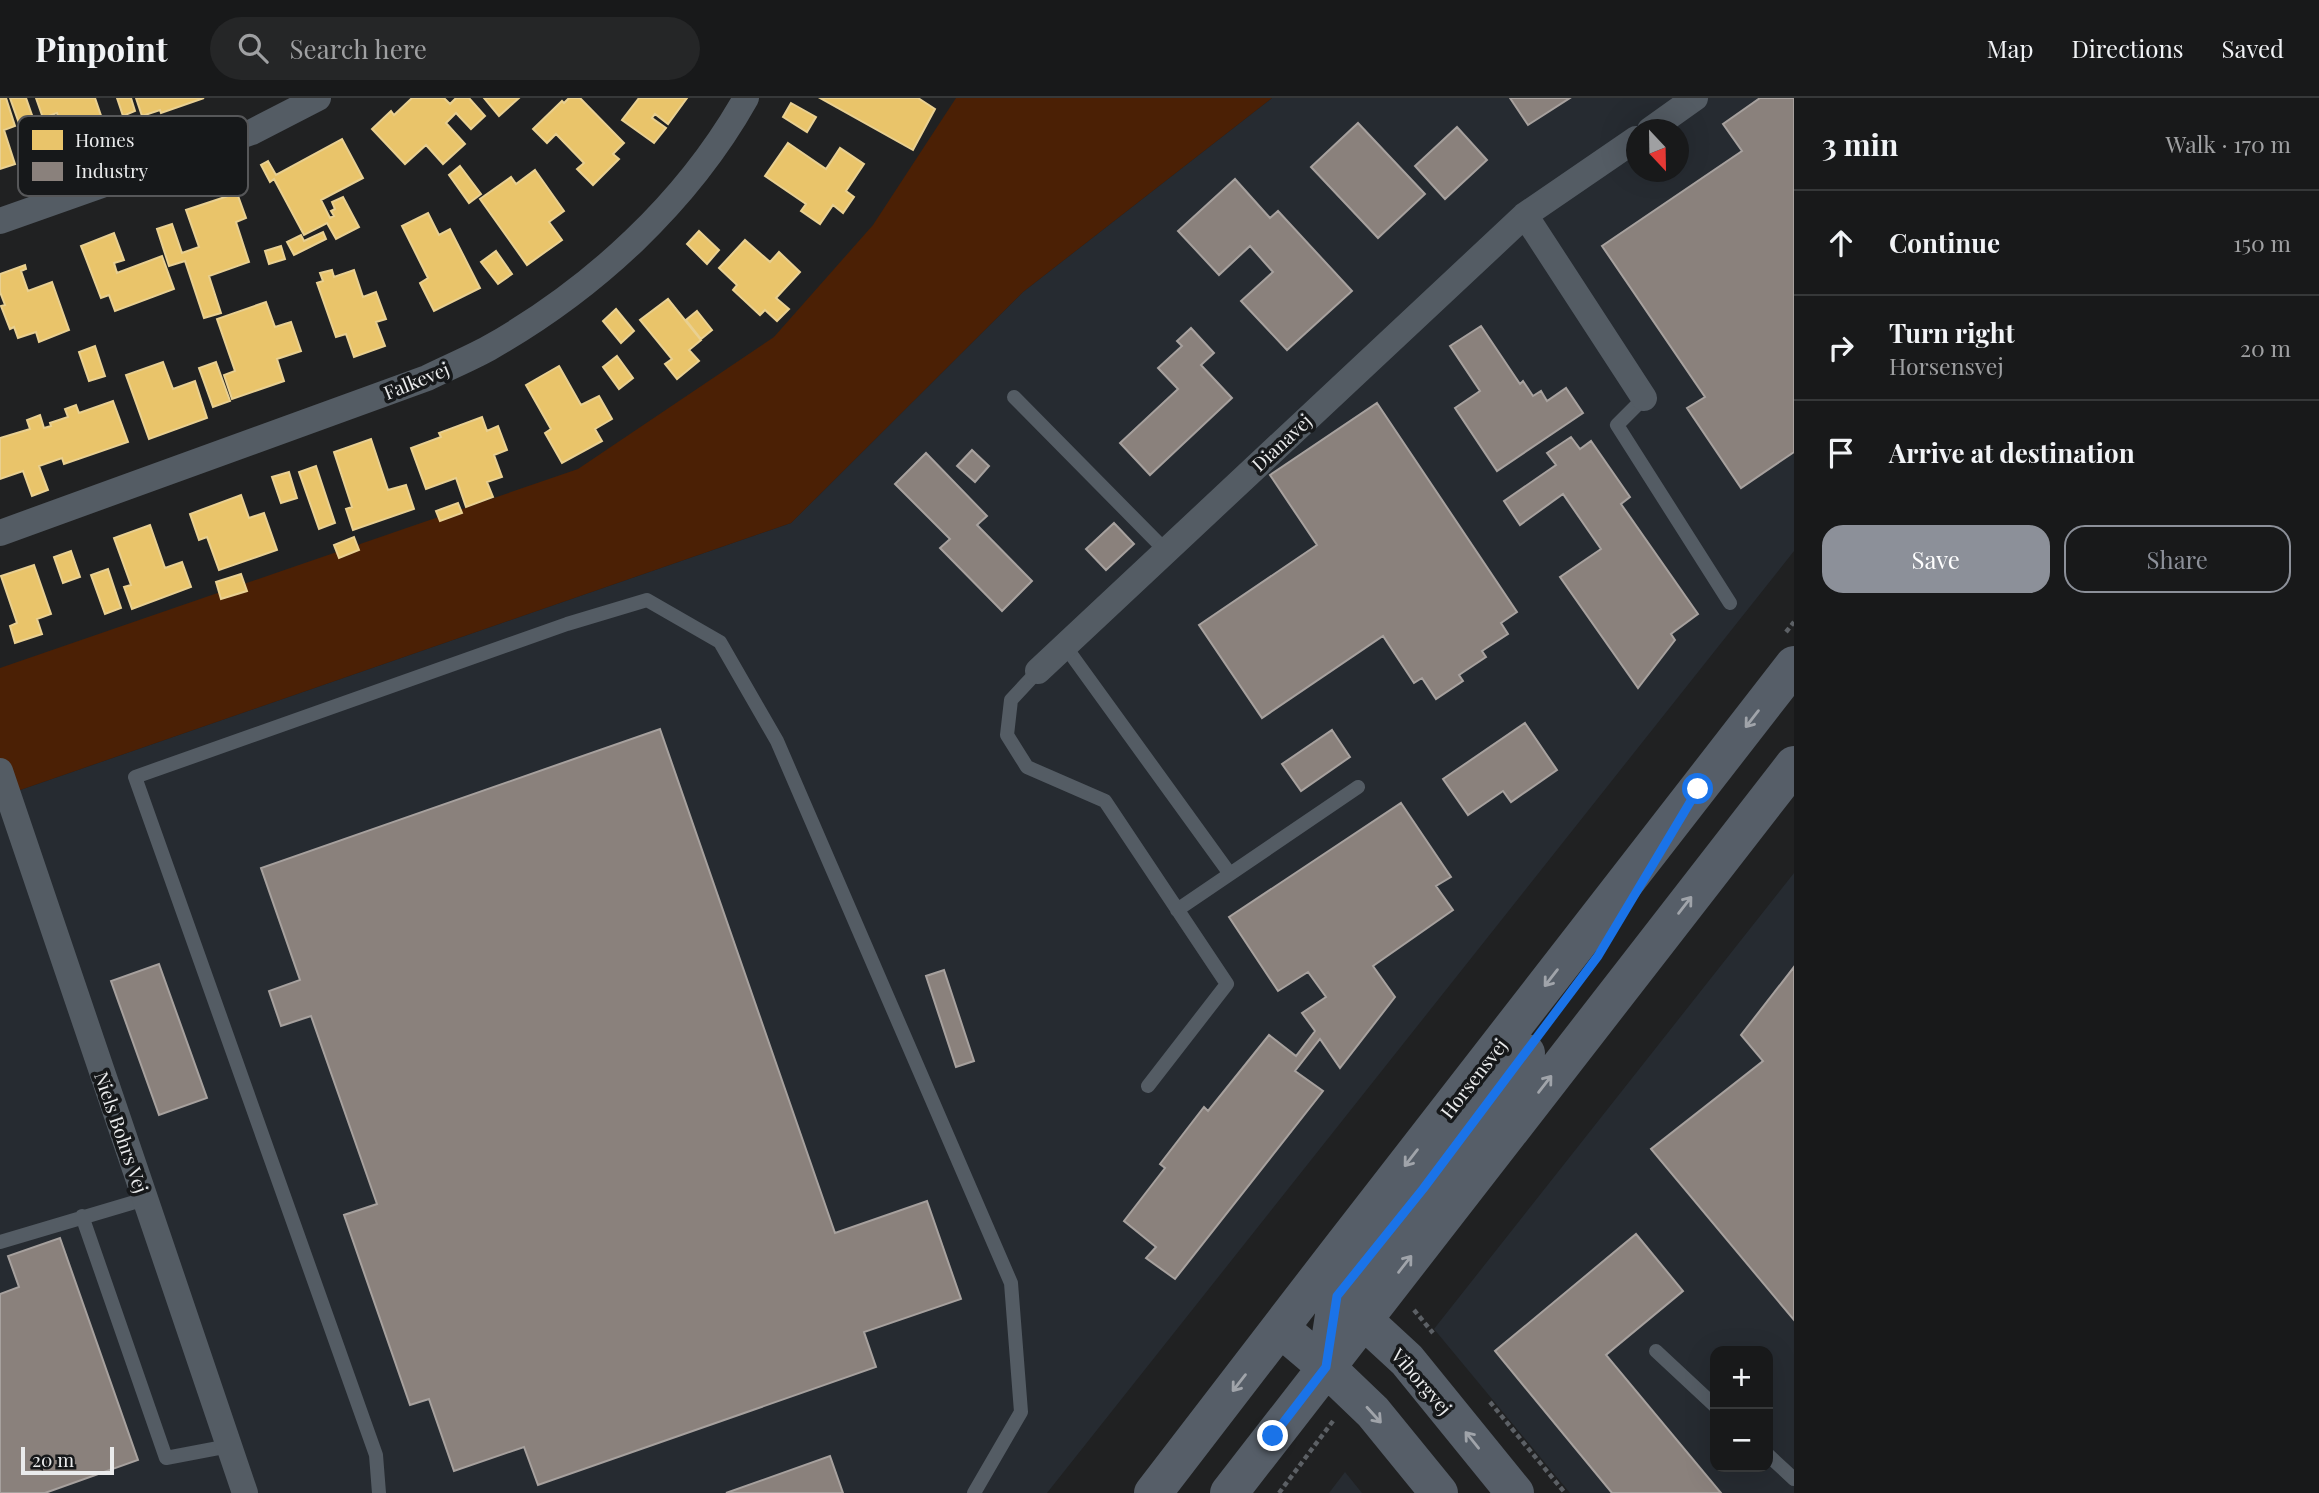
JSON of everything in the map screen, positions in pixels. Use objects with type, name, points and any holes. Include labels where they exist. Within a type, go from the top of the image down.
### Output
[{"type":"main road","name":"Horsensvej","points":[[1339,1298],[1698,789],[1794,665]]},
{"type":"main road","name":"Horsensvej","points":[[1153,1493],[1280,1328],[1339,1298],[1794,765]]},
{"type":"main road","points":[[1229,1493],[1326,1367],[1339,1298]]},
{"type":"main road","name":"Viborgvej","points":[[1339,1298],[1407,1360],[1515,1493]]},
{"type":"main road","points":[[1280,1328],[1373,1412],[1439,1493]]},
{"type":"street","points":[[248,134],[318,98]]},
{"type":"street","name":"Falkevej","points":[[0,533],[427,378],[488,348],[546,313],[601,271],[650,224],[696,173],[746,98]]},
{"type":"street","points":[[1666,119],[1696,98]]},
{"type":"street","name":"Dianavej","points":[[1038,671],[1525,215],[1626,146]]},
{"type":"street","points":[[0,221],[71,196]]},
{"type":"street","points":[[1525,215],[1644,398]]},
{"type":"street","name":"Niels Bohrs Vej","points":[[0,771],[245,1493]]},
{"type":"lane","points":[[1014,397],[1166,551]]},
{"type":"lane","points":[[1644,398],[1617,425],[1730,603]]},
{"type":"lane","points":[[379,1493],[376,1455],[135,777],[568,624],[647,600],[720,642],[777,741],[1011,1283],[1021,1412],[974,1493]]},
{"type":"lane","points":[[1065,646],[1230,874]]},
{"type":"lane","points":[[1038,671],[1011,700],[1007,735],[1027,767],[1105,801],[1227,984],[1148,1086]]},
{"type":"lane","points":[[1177,910],[1358,787]]},
{"type":"lane","points":[[0,1242],[145,1199]]},
{"type":"lane","points":[[82,1216],[166,1458],[229,1446]]},
{"type":"lane","points":[[1656,1351],[1710,1401]]},
{"type":"lane","points":[[1773,1460],[1794,1479]]},
{"type":"shaded area","points":[[956,98],[1272,98],[1023,292],[791,523],[0,797],[0,668],[578,469],[774,337],[873,225]]},
{"type":"shaded area","points":[[1272,98],[1794,98],[1794,551],[1047,1493],[0,1493],[0,797],[791,523],[1023,292]]},
{"type":"shaded area","points":[[1794,873],[1794,1493],[1570,1493],[1434,1329]]},
{"type":"shaded area","points":[[1345,1472],[1362,1493],[1329,1493]]},
{"type":"building: Homes","points":[[6,98],[15,126],[4,130],[15,164],[0,169],[0,99]]},
{"type":"building: Homes","points":[[10,98],[26,98],[32,116],[18,116],[18,120]]},
{"type":"building: Homes","points":[[36,98],[95,98],[101,116],[58,116],[57,113],[42,116]]},
{"type":"building: Homes","points":[[117,98],[131,98],[135,111],[123,116]]},
{"type":"building: Homes","points":[[136,98],[204,98],[161,113],[160,110],[142,116]]},
{"type":"building: Homes","points":[[412,98],[444,98],[450,104],[456,98],[469,98],[485,116],[471,129],[456,113],[446,123],[465,144],[443,164],[426,145],[405,164],[372,129],[391,111],[394,115]]},
{"type":"building: Homes","points":[[484,98],[519,98],[499,116]]},
{"type":"building: Homes","points":[[569,98],[580,98],[624,143],[613,154],[619,159],[593,185],[577,169],[584,163],[556,134],[547,143],[533,129],[562,101],[564,103]]},
{"type":"building: Homes","points":[[639,98],[687,98],[668,124],[655,114],[652,118],[666,128],[654,143],[622,120]]},
{"type":"building: Homes","points":[[820,98],[918,98],[935,109],[913,150]]},
{"type":"building: Homes","points":[[791,103],[816,117],[807,132],[783,117]]},
{"type":"building: Homes","points":[[342,139],[363,178],[321,200],[330,218],[334,216],[331,211],[335,209],[332,202],[343,197],[359,227],[336,239],[327,223],[304,235],[274,179],[270,182],[261,165],[268,161],[276,175]]},
{"type":"building: Homes","points":[[788,143],[826,169],[840,148],[864,164],[846,191],[854,197],[843,213],[833,205],[820,224],[801,211],[806,204],[765,176]]},
{"type":"building: Homes","points":[[460,166],[481,194],[469,203],[449,175]]},
{"type":"building: Homes","points":[[535,170],[564,211],[549,222],[562,240],[527,265],[480,199],[511,177],[516,184]]},
{"type":"building: Homes","points":[[228,196],[238,196],[246,218],[236,222],[249,262],[209,276],[221,313],[204,318],[185,261],[169,266],[157,229],[172,224],[182,253],[199,247],[186,210]]},
{"type":"building: Homes","points":[[428,213],[439,235],[450,229],[480,288],[434,311],[420,283],[428,278],[402,226]]},
{"type":"building: Homes","points":[[699,231],[719,250],[707,264],[687,244]]},
{"type":"building: Homes","points":[[323,232],[326,239],[294,255],[287,242],[301,235],[304,241]]},
{"type":"building: Homes","points":[[114,233],[124,260],[114,263],[117,273],[162,256],[174,289],[115,311],[109,295],[101,298],[81,246]]},
{"type":"building: Homes","points":[[745,240],[770,262],[779,252],[800,272],[776,298],[789,309],[777,321],[765,310],[760,315],[733,290],[737,285],[719,268]]},
{"type":"building: Homes","points":[[281,246],[285,259],[269,264],[265,251]]},
{"type":"building: Homes","points":[[496,251],[512,274],[498,284],[481,262]]},
{"type":"building: Homes","points":[[25,265],[26,269],[21,271],[28,291],[52,282],[69,330],[39,342],[36,332],[18,338],[14,327],[10,329],[1,306],[5,305],[0,292],[0,274]]},
{"type":"building: Homes","points":[[332,270],[334,277],[354,270],[363,297],[376,292],[386,319],[376,322],[385,346],[354,357],[346,334],[336,337],[317,283],[323,281],[320,273]]},
{"type":"building: Homes","points":[[668,299],[701,340],[689,350],[699,361],[677,379],[665,364],[672,359],[640,320]]},
{"type":"building: Homes","points":[[266,302],[275,327],[291,322],[301,351],[277,359],[284,381],[232,399],[224,375],[235,371],[217,319]]},
{"type":"building: Homes","points":[[616,309],[634,331],[621,343],[603,321]]},
{"type":"building: Homes","points":[[697,311],[712,330],[701,339],[686,320]]},
{"type":"building: Homes","points":[[95,346],[105,376],[89,381],[79,352]]},
{"type":"building: Homes","points":[[617,356],[633,378],[619,389],[603,367]]},
{"type":"building: Homes","points":[[163,362],[173,389],[195,381],[207,418],[149,439],[126,375]]},
{"type":"building: Homes","points":[[216,362],[230,401],[213,407],[199,368]]},
{"type":"building: Homes","points":[[559,366],[581,405],[599,396],[612,419],[595,429],[602,441],[562,463],[545,433],[551,429],[526,385]]},
{"type":"building: Homes","points":[[113,401],[128,442],[64,464],[62,458],[39,466],[48,490],[32,496],[23,471],[0,479],[0,438],[30,429],[27,420],[40,415],[44,428],[68,417],[65,409],[76,405],[79,413]]},
{"type":"building: Homes","points":[[482,417],[487,431],[498,426],[507,450],[494,455],[502,477],[487,482],[493,497],[466,507],[456,478],[426,489],[411,448],[441,437],[439,433]]},
{"type":"building: Homes","points":[[371,439],[388,490],[406,485],[414,509],[353,530],[346,509],[352,507],[334,452]]},
{"type":"building: Homes","points":[[316,466],[335,523],[319,529],[299,472]]},
{"type":"building: Homes","points":[[289,472],[297,498],[281,503],[272,477]]},
{"type":"building: Homes","points":[[241,495],[249,518],[264,513],[277,550],[219,570],[207,537],[199,540],[190,514]]},
{"type":"building: Homes","points":[[458,503],[462,513],[440,521],[436,511]]},
{"type":"building: Homes","points":[[150,525],[165,568],[182,562],[191,587],[132,609],[124,587],[131,585],[114,538]]},
{"type":"building: Homes","points":[[354,537],[359,550],[339,558],[334,545]]},
{"type":"building: Homes","points":[[71,551],[80,577],[63,583],[54,557]]},
{"type":"building: Homes","points":[[34,565],[51,614],[37,619],[42,634],[15,643],[10,626],[17,623],[1,576]]},
{"type":"building: Homes","points":[[108,569],[121,608],[105,614],[91,575]]},
{"type":"building: Homes","points":[[241,574],[247,591],[221,599],[216,582]]},
{"type":"building: Industry","points":[[1510,98],[1570,98],[1528,125]]},
{"type":"building: Industry","points":[[1760,98],[1794,98],[1794,452],[1741,488],[1687,408],[1705,397],[1602,246],[1742,151],[1723,124]]},
{"type":"building: Industry","points":[[1358,123],[1425,194],[1378,238],[1311,167]]},
{"type":"building: Industry","points":[[1457,127],[1487,160],[1445,199],[1415,166]]},
{"type":"building: Industry","points":[[1235,179],[1270,218],[1278,211],[1352,291],[1287,350],[1241,301],[1273,272],[1250,246],[1219,275],[1178,231]]},
{"type":"building: Industry","points":[[1481,326],[1520,384],[1523,381],[1533,396],[1541,391],[1547,401],[1566,388],[1583,413],[1497,471],[1455,408],[1480,391],[1450,346]]},
{"type":"building: Industry","points":[[1191,328],[1214,353],[1201,365],[1232,398],[1150,475],[1120,443],[1178,389],[1158,368],[1182,346],[1177,341]]},
{"type":"building: Industry","points":[[1377,403],[1517,612],[1501,623],[1508,634],[1482,651],[1486,657],[1459,675],[1463,681],[1436,699],[1422,678],[1414,683],[1383,636],[1262,718],[1199,625],[1317,545],[1270,475]]},
{"type":"building: Industry","points":[[1571,437],[1580,449],[1591,441],[1630,497],[1621,504],[1698,614],[1671,634],[1675,640],[1638,688],[1560,577],[1601,549],[1563,494],[1520,525],[1504,501],[1556,465],[1547,453]]},
{"type":"building: Industry","points":[[972,450],[989,466],[975,482],[957,466]]},
{"type":"building: Industry","points":[[926,453],[987,516],[977,525],[1032,581],[1002,611],[940,548],[950,539],[895,484]]},
{"type":"building: Industry","points":[[1114,523],[1134,544],[1106,570],[1086,549]]},
{"type":"building: Industry","points":[[1525,723],[1557,770],[1511,802],[1503,791],[1468,815],[1443,779]]},
{"type":"building: Industry","points":[[660,729],[835,1233],[927,1201],[961,1299],[864,1332],[876,1367],[538,1485],[524,1447],[454,1471],[429,1399],[410,1405],[344,1215],[377,1204],[311,1016],[281,1026],[269,991],[300,980],[261,868]]},
{"type":"building: Industry","points":[[1332,730],[1350,757],[1301,791],[1282,764]]},
{"type":"building: Industry","points":[[1401,803],[1451,877],[1436,886],[1453,910],[1373,966],[1395,997],[1340,1068],[1320,1039],[1295,1071],[1323,1091],[1175,1279],[1146,1258],[1156,1247],[1124,1221],[1165,1168],[1160,1164],[1204,1107],[1208,1111],[1269,1035],[1296,1056],[1315,1031],[1302,1013],[1326,997],[1308,972],[1278,991],[1229,917]]},
{"type":"building: Industry","points":[[159,964],[207,1098],[159,1115],[111,981]]},
{"type":"building: Industry","points":[[1794,967],[1794,1320],[1651,1149],[1763,1061],[1741,1035]]},
{"type":"building: Industry","points":[[944,970],[974,1061],[956,1067],[926,976]]},
{"type":"building: Industry","points":[[1636,1234],[1683,1291],[1606,1355],[1721,1493],[1612,1493],[1495,1351]]},
{"type":"building: Industry","points":[[60,1238],[138,1460],[45,1493],[0,1493],[0,1294],[19,1287],[8,1256]]},
{"type":"building: Industry","points":[[830,1456],[843,1493],[726,1493]]},
{"type":"route","points":[[1273,1436],[1326,1367],[1337,1296],[1423,1189],[1598,956],[1698,789]]}]
